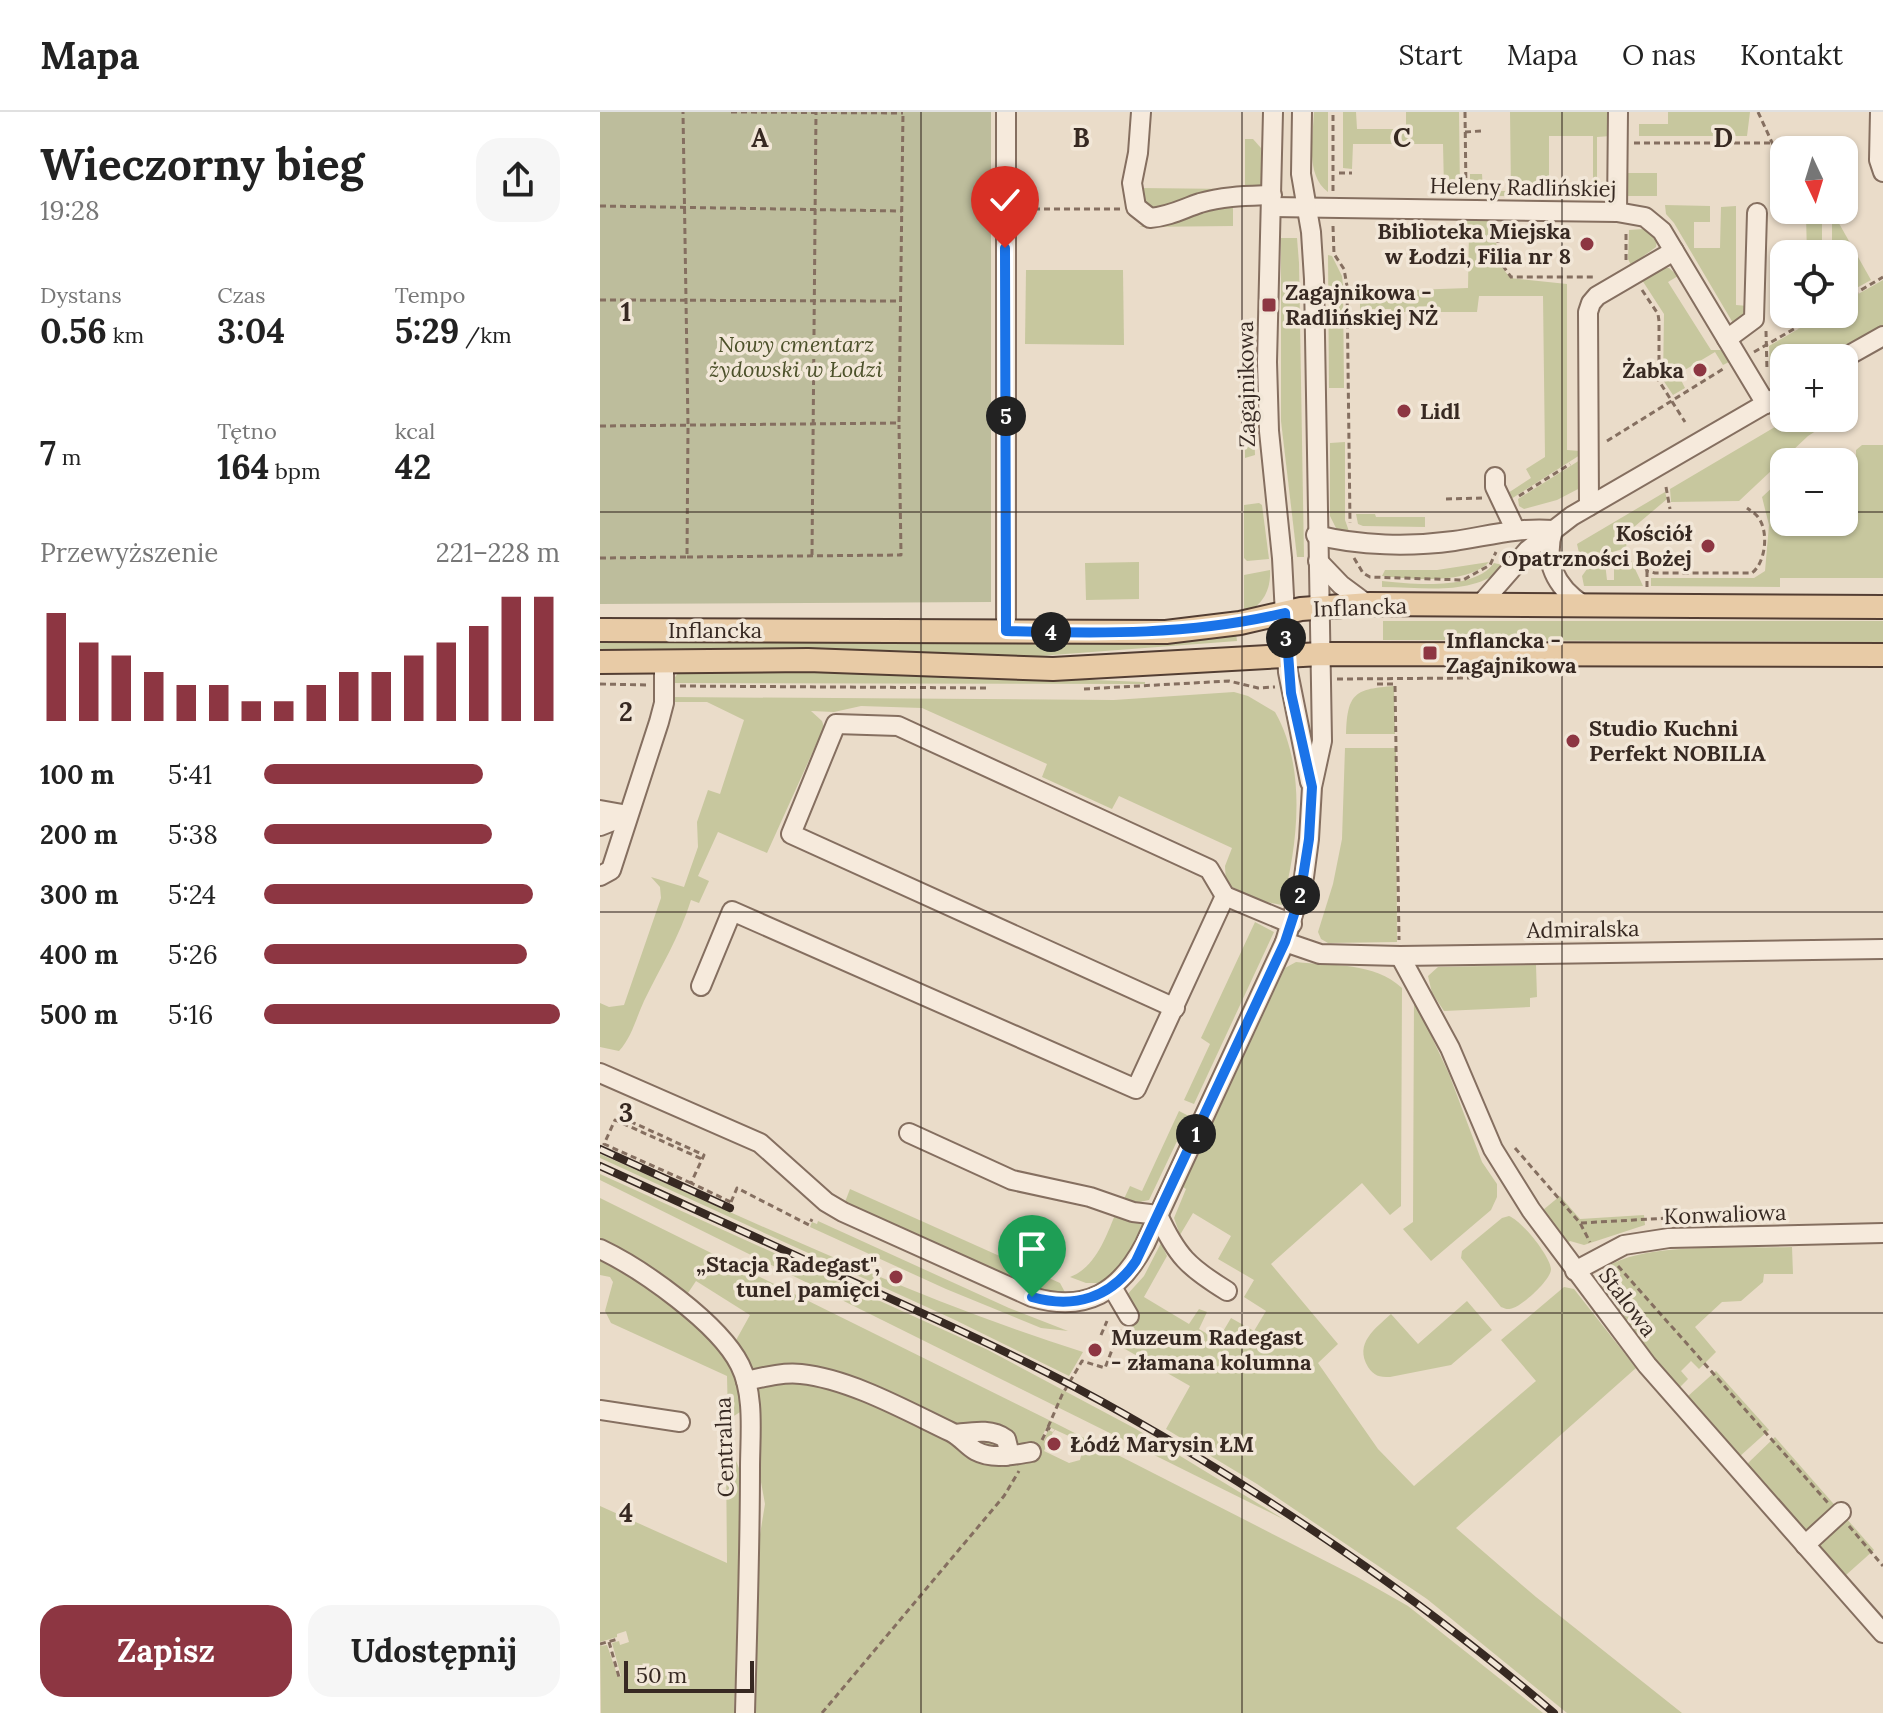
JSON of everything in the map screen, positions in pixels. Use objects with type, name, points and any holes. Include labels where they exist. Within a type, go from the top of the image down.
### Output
[{"type":"main road","name":"Inflancka","points":[[600,630],[1166,632],[1240,623],[1319,607],[1368,605],[1883,607]]},
{"type":"main road","name":"Inflancka","points":[[600,662],[808,660],[1077,669],[1321,654],[1883,655]]},
{"type":"street","points":[[1006,112],[1006,631]]},
{"type":"street","points":[[1136,207],[1132,183],[1141,112]]},
{"type":"street","name":"Zagajnikowa","points":[[1273,112],[1268,407],[1291,693],[1312,787]]},
{"type":"street","points":[[600,1073],[760,1143],[826,1202],[843,1212],[1032,1297],[1048,1302],[1076,1303],[1112,1287],[1136,1261],[1289,933],[1307,858],[1312,787],[1322,741],[1316,535],[1314,279],[1301,174],[1302,112]]},
{"type":"street","points":[[1618,112],[1621,219]]},
{"type":"street","points":[[1880,112],[1879,160],[1883,172]]},
{"type":"street","name":"Heleny Radlińskiej","points":[[1136,207],[1150,218],[1171,216],[1198,204],[1233,196],[1307,207],[1498,211],[1621,219],[1634,213],[1655,223],[1766,404]]},
{"type":"street","points":[[1727,339],[1754,319],[1757,213]]},
{"type":"street","points":[[1589,506],[1588,312],[1591,303],[1597,296],[1674,251]]},
{"type":"street","points":[[1858,350],[1883,336]]},
{"type":"street","points":[[1480,605],[1528,550],[1553,530],[1770,402]]},
{"type":"street","points":[[1495,477],[1495,487],[1505,505],[1511,530]]},
{"type":"street","points":[[1316,535],[1350,541],[1424,543],[1511,530],[1553,530]]},
{"type":"street","points":[[1553,530],[1549,551],[1553,572],[1563,589],[1583,605]]},
{"type":"street","points":[[1318,561],[1341,585],[1368,605]]},
{"type":"street","points":[[600,876],[611,870],[659,722],[664,703],[664,661]]},
{"type":"street","points":[[701,986],[732,911],[1136,1089],[1175,1008],[1225,896],[1209,869],[898,726],[836,724],[791,834],[1175,1008]]},
{"type":"street","points":[[600,810],[628,815]]},
{"type":"street","points":[[600,826],[628,815]]},
{"type":"street","name":"Admiralska","points":[[1225,896],[1320,954],[1400,956],[1883,949]]},
{"type":"street","name":"Stalowa","points":[[1400,956],[1450,1048],[1493,1149],[1523,1198],[1575,1271],[1647,1365],[1883,1633]]},
{"type":"street","points":[[909,1133],[1012,1180],[1090,1197],[1133,1212],[1158,1215]]},
{"type":"street","points":[[1158,1215],[1184,1261],[1197,1273],[1227,1291]]},
{"type":"street","name":"Konwaliowa","points":[[1575,1271],[1624,1245],[1669,1238],[1883,1233]]},
{"type":"street","name":"Centralna","points":[[600,1249],[621,1259],[659,1285],[705,1323],[734,1354],[746,1381],[750,1423],[750,1510],[745,1713]]},
{"type":"street","points":[[1112,1287],[1129,1316]]},
{"type":"street","points":[[746,1381],[773,1375],[799,1374],[830,1380],[955,1434],[976,1451],[991,1456],[1031,1452]]},
{"type":"street","points":[[600,1410],[680,1422]]},
{"type":"street","points":[[1805,1545],[1840,1513]]},
{"type":"path","points":[[683,112],[687,557]]},
{"type":"path","points":[[600,558],[901,555],[899,423],[903,113],[731,112]]},
{"type":"path","points":[[812,555],[816,112]]},
{"type":"path","points":[[1333,112],[1334,254],[1344,269],[1347,286],[1348,517],[1352,529]]},
{"type":"path","points":[[1465,112],[1467,211]]},
{"type":"path","points":[[1618,143],[1774,143],[1760,114],[1766,112]]},
{"type":"path","points":[[1465,132],[1481,131]]},
{"type":"path","points":[[1339,173],[1352,173]]},
{"type":"path","points":[[600,206],[902,211]]},
{"type":"path","points":[[1005,209],[1136,207]]},
{"type":"path","points":[[1498,211],[1498,259],[1511,277],[1604,278]]},
{"type":"path","points":[[1621,219],[1625,264]]},
{"type":"path","points":[[1858,292],[1883,277]]},
{"type":"path","points":[[1638,284],[1658,314],[1659,381],[1685,422]]},
{"type":"path","points":[[600,300],[900,301]]},
{"type":"path","points":[[1446,499],[1485,499],[1492,503],[1495,512],[1671,400],[1796,328]]},
{"type":"path","points":[[600,426],[899,423]]},
{"type":"path","points":[[1666,487],[1670,509]]},
{"type":"path","points":[[1647,571],[1752,573],[1762,561],[1764,531],[1758,517],[1747,508]]},
{"type":"path","points":[[1353,551],[1356,564],[1368,576],[1396,580],[1460,580],[1490,565],[1511,530]]},
{"type":"path","points":[[1637,549],[1647,571],[1647,583]]},
{"type":"path","points":[[1351,678],[1472,678],[1492,674]]},
{"type":"path","points":[[1085,689],[1229,681],[1258,688],[1279,687]]},
{"type":"path","points":[[600,684],[992,688]]},
{"type":"path","points":[[1377,684],[1395,684],[1400,956]]},
{"type":"path","points":[[623,1123],[625,1119],[704,1155],[691,1183]]},
{"type":"path","points":[[702,1159],[615,1120],[604,1144],[732,1202],[737,1188],[809,1225],[812,1219]]},
{"type":"path","points":[[1515,1148],[1580,1223],[1601,1268],[1615,1263],[1810,1479],[1883,1566]]},
{"type":"path","points":[[1580,1223],[1669,1218]]},
{"type":"path","points":[[822,1713],[1004,1496],[1048,1428],[1062,1395],[1082,1361],[1105,1368],[1118,1334],[1129,1316]]},
{"type":"path","points":[[1101,1335],[1107,1321]]},
{"type":"path","points":[[1048,1428],[1054,1431]]},
{"type":"path","points":[[600,1644],[618,1639]]},
{"type":"path","points":[[609,1642],[619,1677]]},
{"type":"green space","name":"Nowy cmentarz żydowski w Łodzi","points":[[600,112],[991,112],[991,602],[600,604]]},
{"type":"green space","points":[[1314,112],[1328,112],[1328,192],[1321,185],[1313,166]]},
{"type":"green space","points":[[1343,112],[1356,112],[1357,129],[1406,129],[1406,112],[1459,112],[1460,192],[1432,194],[1432,189],[1444,188],[1443,144],[1353,144],[1352,169],[1343,168]]},
{"type":"green space","points":[[1510,112],[1610,112],[1610,136],[1597,137],[1597,185],[1610,186],[1605,197],[1585,197],[1582,193],[1581,186],[1593,185],[1593,136],[1549,136],[1549,185],[1564,186],[1562,198],[1470,195],[1470,174],[1482,174],[1483,191],[1511,191]]},
{"type":"green space","points":[[1668,112],[1750,112],[1747,136],[1639,136],[1639,124],[1668,124]]},
{"type":"green space","points":[[1245,139],[1253,139],[1261,148],[1261,186],[1256,190],[1245,190]]},
{"type":"green space","points":[[1624,173],[1657,173],[1657,196],[1624,196]]},
{"type":"green space","points":[[1139,188],[1233,189],[1153,211],[1143,203]]},
{"type":"green space","points":[[1233,202],[1233,226],[1139,227]]},
{"type":"green space","points":[[1665,205],[1710,206],[1710,222],[1694,222],[1694,248],[1720,248],[1721,207],[1736,206],[1736,305],[1748,306],[1742,319],[1733,323],[1666,214]]},
{"type":"green space","points":[[1497,220],[1496,259],[1510,278],[1567,284],[1567,450],[1580,451],[1580,455],[1511,499],[1508,493],[1531,478],[1526,469],[1545,457],[1543,296],[1479,296],[1477,312],[1364,309],[1360,313],[1360,296],[1383,296],[1384,291],[1468,288],[1469,232],[1455,232],[1462,221]]},
{"type":"green space","points":[[1806,224],[1822,224],[1822,240],[1807,240]]},
{"type":"green space","points":[[1832,224],[1839,224],[1848,240],[1832,240]]},
{"type":"green space","points":[[1643,229],[1657,239],[1656,247],[1631,265],[1628,259],[1629,230]]},
{"type":"green space","points":[[1281,238],[1297,238],[1299,263],[1304,557],[1297,557],[1281,421]]},
{"type":"green space","points":[[1328,255],[1332,256],[1342,276],[1344,388],[1329,388]]},
{"type":"green space","points":[[1858,257],[1871,280],[1858,287]]},
{"type":"green space","points":[[1661,268],[1669,268],[1678,276],[1668,282],[1711,350],[1722,350],[1729,362],[1723,365],[1715,352],[1678,374],[1685,388],[1673,395],[1663,380],[1664,314],[1642,280]]},
{"type":"green space","points":[[1026,270],[1123,270],[1124,345],[1025,344]]},
{"type":"green space","points":[[1883,280],[1883,325],[1851,344],[1772,344],[1800,328],[1858,328],[1858,294]]},
{"type":"green space","points":[[1245,368],[1252,371],[1255,455],[1245,458]]},
{"type":"green space","points":[[1770,430],[1814,432],[1795,448],[1770,448],[1770,472],[1739,501],[1671,502],[1670,489]]},
{"type":"green space","points":[[1345,442],[1345,520],[1350,534],[1337,530],[1330,516],[1330,443]]},
{"type":"green space","points":[[1862,445],[1883,445],[1883,578],[1780,578],[1780,587],[1651,586],[1651,578],[1754,578],[1765,571],[1769,525],[1762,497],[1770,490],[1770,536],[1858,536],[1858,448]]},
{"type":"green space","points":[[1580,460],[1580,488],[1557,500],[1524,509],[1519,506],[1518,499]]},
{"type":"green space","points":[[1665,492],[1667,499],[1628,534],[1626,548],[1586,560],[1579,553],[1577,544]]},
{"type":"green space","points":[[1244,505],[1262,505],[1269,559],[1247,561],[1244,558]]},
{"type":"green space","points":[[1356,514],[1425,517],[1425,527],[1363,526],[1358,524]]},
{"type":"green space","points":[[1629,556],[1643,586],[1584,586],[1582,576],[1587,569],[1605,563],[1607,580],[1614,580],[1614,562]]},
{"type":"green space","points":[[1139,562],[1139,599],[1086,600],[1085,563]]},
{"type":"green space","points":[[1489,562],[1467,574],[1438,579],[1382,576],[1385,570],[1437,570]]},
{"type":"green space","points":[[1494,563],[1507,566],[1493,576],[1463,586],[1431,589],[1382,587],[1382,581],[1426,584],[1458,582],[1485,572]]},
{"type":"green space","points":[[1270,570],[1264,596],[1244,614],[1244,575]]},
{"type":"green space","points":[[1383,621],[1883,621],[1883,642],[1383,640]]},
{"type":"green space","points":[[1236,633],[1237,641],[999,659],[600,653],[600,640]]},
{"type":"green space","points":[[680,670],[841,670],[1145,684],[671,683]]},
{"type":"green space","points":[[1394,686],[1395,734],[1346,734],[1349,709],[1356,695],[1362,691]]},
{"type":"green space","points":[[1234,692],[1248,696],[1275,712],[1292,757],[1295,832],[1282,905],[1261,901],[1226,884],[1225,866],[1232,848],[1119,796],[1112,809],[1042,777],[1047,764],[922,708],[861,706],[834,712],[811,711],[824,727],[767,853],[718,832],[698,876],[709,881],[699,903],[691,900],[676,939],[627,1040],[619,1051],[600,1047],[600,1003],[609,1007],[624,1005],[661,898],[660,887],[651,877],[684,887],[698,847],[697,822],[708,790],[720,794],[744,720],[707,702],[670,702],[670,697],[1114,700]]},
{"type":"green space","points":[[1345,748],[1396,748],[1397,942],[1328,943],[1321,939],[1318,932],[1333,884],[1342,839]]},
{"type":"green space","points":[[1255,922],[1274,932],[1194,1104],[1184,1100],[1210,1044],[1201,1038]]},
{"type":"green space","points":[[1296,962],[1366,969],[1402,988],[1401,1206],[1390,1215],[1362,1183],[1271,1264],[1338,1344],[1318,1363],[1378,1449],[1414,1486],[1536,1381],[1501,1340],[1564,1287],[1574,1289],[1636,1368],[1456,1528],[1536,1597],[1682,1713],[1567,1713],[1427,1599],[1257,1484],[1166,1429],[1190,1386],[1118,1345],[1135,1316],[1125,1297],[1144,1276],[1161,1243],[1167,1256],[1144,1297],[1189,1324],[1199,1309],[1207,1312],[1199,1329],[1218,1340],[1231,1318],[1254,1331],[1266,1311],[1244,1297],[1254,1280],[1218,1259],[1231,1236],[1193,1213],[1180,1235],[1174,1218],[1186,1189],[1183,1187],[1285,968]]},
{"type":"green space","points":[[1536,965],[1537,997],[1530,998],[1530,1007],[1444,1011],[1432,993],[1428,976],[1438,967]]},
{"type":"green space","points":[[1414,999],[1449,1074],[1482,1162],[1497,1184],[1497,1197],[1491,1210],[1431,1261],[1403,1229],[1413,1222]]},
{"type":"green space","points":[[1179,1111],[1189,1116],[1149,1200],[1130,1204],[1123,1201],[1130,1186],[1142,1191]]},
{"type":"green space","points":[[600,1154],[899,1285],[1083,1352],[1069,1376],[953,1319],[600,1158]]},
{"type":"green space","points":[[600,1174],[988,1350],[1136,1429],[1285,1520],[600,1180]]},
{"type":"green space","points":[[850,1189],[1060,1283],[1067,1296],[1048,1297],[846,1207]]},
{"type":"green space","points":[[1560,1196],[1580,1219],[1644,1215],[1645,1225],[1584,1245],[1570,1241],[1566,1244],[1543,1210]]},
{"type":"green space","points":[[600,1198],[1057,1424],[1357,1577],[1408,1606],[1543,1713],[756,1713],[756,1559],[765,1504],[759,1471],[754,1371],[735,1342],[750,1315],[696,1281],[686,1296],[630,1255],[600,1240]],"holes":[[[1047,1426],[1073,1438],[1072,1446],[1082,1452],[1080,1460],[1069,1463],[1044,1451],[1053,1432],[1048,1430],[1044,1440],[1041,1439]]]},
{"type":"green space","points":[[1115,1215],[1144,1222],[1127,1259],[1102,1283],[1086,1283],[1070,1277],[1093,1259]]},
{"type":"green space","points":[[1509,1216],[1534,1240],[1551,1269],[1536,1292],[1518,1306],[1508,1309],[1501,1307],[1461,1258],[1462,1251],[1502,1218]]},
{"type":"green space","points":[[818,1221],[1009,1308],[1068,1331],[1041,1328],[946,1289],[810,1227],[812,1222],[817,1224]]},
{"type":"green space","points":[[1792,1247],[1793,1274],[1764,1274],[1763,1282],[1741,1301],[1722,1302],[1695,1327],[1716,1352],[1699,1369],[1691,1361],[1681,1371],[1688,1379],[1679,1388],[1609,1302],[1603,1290],[1603,1270],[1640,1254],[1693,1248]]},
{"type":"green space","points":[[600,1258],[681,1313],[719,1350],[732,1369],[739,1387],[740,1412],[728,1420],[727,1376],[611,1323],[605,1311],[613,1282],[610,1277],[600,1275]]},
{"type":"green space","points":[[1467,1301],[1492,1330],[1451,1365],[1390,1377],[1377,1375],[1368,1367],[1363,1351],[1368,1337],[1391,1314],[1418,1344]]},
{"type":"green space","points":[[1716,1371],[1769,1430],[1739,1457],[1687,1397]]},
{"type":"green space","points":[[1775,1437],[1874,1550],[1846,1575],[1747,1464]]},
{"type":"green space","points":[[726,1455],[736,1461],[741,1473],[734,1713],[601,1713],[600,1646],[607,1645],[618,1677],[621,1676],[612,1643],[619,1641],[620,1645],[629,1642],[626,1631],[600,1642],[600,1506],[727,1563]]},
{"type":"railway","points":[[600,1149],[730,1208]]},
{"type":"railway","points":[[600,1166],[998,1348],[1124,1414],[1237,1481],[1346,1553],[1452,1630],[1554,1713]]},
{"type":"place","name":"Biblioteka Miejska w Łodzi, Filia nr 8","points":[[1587,244]]},
{"type":"place","name":"Zagajnikowa - Radlińskiej NŻ","points":[[1269,305]]},
{"type":"place","name":"Żabka","points":[[1700,370]]},
{"type":"place","name":"Lidl","points":[[1404,411]]},
{"type":"place","name":"Kościół Opatrzności Bożej","points":[[1708,546]]},
{"type":"place","name":"Inflancka - Zagajnikowa","points":[[1430,653]]},
{"type":"place","name":"Studio Kuchni Perfekt NOBILIA","points":[[1573,741]]},
{"type":"place","name":"„Stacja Radegast\", tunel pamięci","points":[[896,1277]]},
{"type":"place","name":"Muzeum Radegast - złamana kolumna","points":[[1095,1350]]},
{"type":"place","name":"Łódź Marysin ŁM","points":[[1054,1444]]},
{"type":"route","points":[[1005,248],[1006,631],[1166,632],[1206,629],[1285,613],[1291,693],[1312,787],[1307,858],[1292,924],[1136,1261],[1120,1281],[1088,1299],[1064,1303],[1032,1297]]}]
